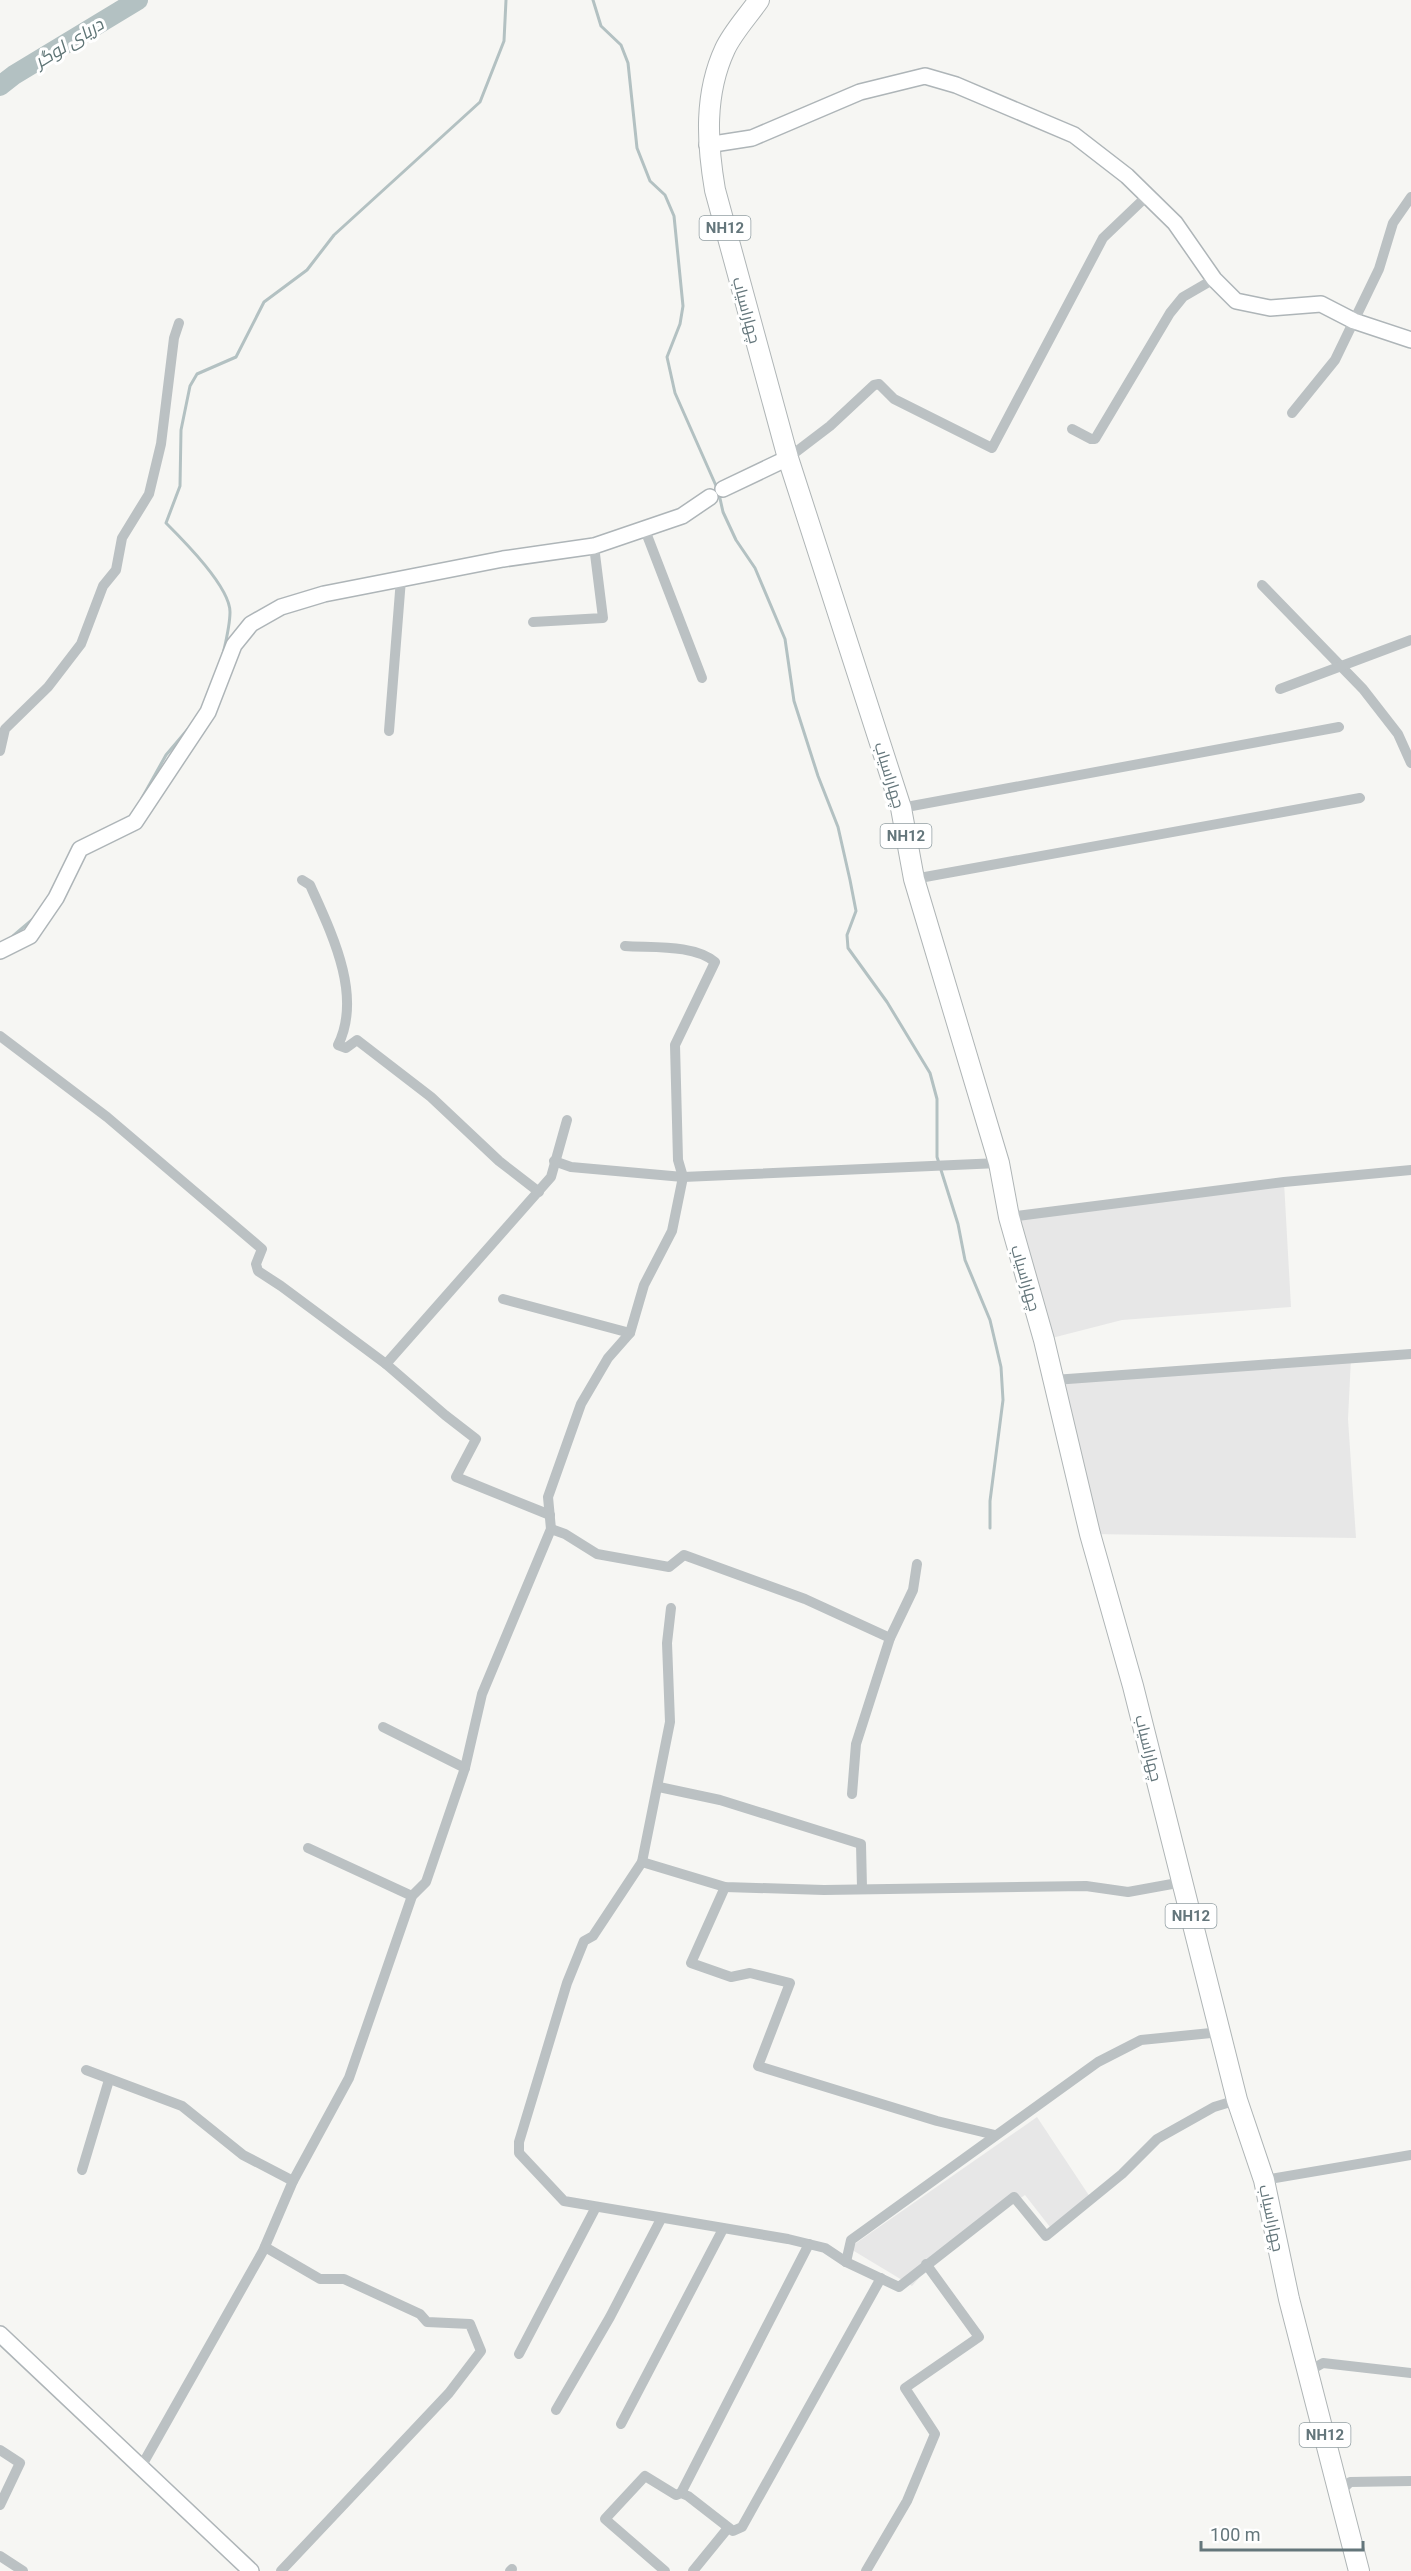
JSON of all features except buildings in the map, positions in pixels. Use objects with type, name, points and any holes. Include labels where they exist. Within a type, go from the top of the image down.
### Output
[{"type":"highway","name":"چهاراسیاب","points":[[759,0],[725,49],[714,85],[707,145],[715,190],[788,458],[901,808],[914,879],[999,1163],[1009,1217],[1054,1380],[1090,1534],[1133,1686],[1238,2100],[1264,2180],[1289,2300],[1359,2571]]},
{"type":"street","points":[[707,145],[752,138],[860,92],[925,76],[956,86],[1074,135],[1127,176],[1175,223],[1214,279],[1236,301],[1270,308],[1321,304],[1354,321],[1411,340]]},
{"type":"street","points":[[0,951],[30,936],[56,898],[80,849],[135,822],[208,712],[234,645],[251,624],[281,607],[324,594],[594,546],[682,516],[717,493],[788,458],[830,426],[874,385],[879,384],[894,399],[992,448],[1103,238],[1147,196]]},
{"type":"street","points":[[1292,413],[1335,360],[1378,269],[1393,223],[1411,197]]},
{"type":"street","points":[[1072,429],[1095,439],[1170,313],[1184,297],[1214,279]]},
{"type":"street","points":[[0,751],[5,729],[48,687],[81,644],[103,586],[116,570],[122,538],[149,494],[160,444],[174,338],[179,323]]},
{"type":"street","points":[[645,530],[702,678]]},
{"type":"street","points":[[532,622],[603,618],[594,546]]},
{"type":"street","points":[[389,731],[401,579]]},
{"type":"street","points":[[1262,585],[1390,724],[1405,746],[1411,763]]},
{"type":"street","points":[[1280,689],[1411,640]]},
{"type":"street","points":[[901,808],[1339,727]]},
{"type":"street","points":[[914,879],[1360,798]]},
{"type":"street","points":[[302,880],[310,885],[318,902],[344,974],[347,1026],[338,1045],[346,1048],[357,1040],[431,1097],[499,1161],[539,1192]]},
{"type":"street","points":[[141,2467],[265,2247],[293,2181],[349,2078],[412,1896],[426,1882],[465,1768],[482,1694],[551,1528],[548,1497],[581,1404],[608,1358],[630,1333],[644,1285],[672,1231],[683,1177],[678,1160],[675,1046],[716,962],[710,957],[683,950],[625,946]]},
{"type":"street","points":[[0,1036],[107,1117],[262,1249],[256,1264],[258,1271],[386,1364],[445,1416],[476,1439],[456,1477],[550,1515]]},
{"type":"street","points":[[386,1364],[551,1177],[567,1119]]},
{"type":"street","points":[[554,1161],[571,1167],[683,1177],[999,1163]]},
{"type":"street","points":[[1009,1217],[1284,1182],[1411,1170]]},
{"type":"street","points":[[503,1299],[630,1333]]},
{"type":"street","points":[[1054,1380],[1411,1354]]},
{"type":"street","points":[[551,1528],[597,1554],[669,1568],[684,1555],[805,1599],[890,1638]]},
{"type":"street","points":[[852,1794],[856,1744],[890,1638],[913,1590],[917,1564]]},
{"type":"street","points":[[671,1608],[668,1642],[670,1722],[658,1772],[659,1787],[642,1862],[593,1936],[584,1941],[567,1983],[519,2142],[519,2153],[564,2201],[825,2248],[846,2262],[899,2287],[1014,2197],[1046,2236],[1122,2174],[1158,2139],[1214,2107],[1238,2100]]},
{"type":"street","points":[[382,1727],[465,1768]]},
{"type":"street","points":[[659,1787],[720,1800],[861,1844],[862,1888]]},
{"type":"street","points":[[308,1848],[412,1896]]},
{"type":"street","points":[[642,1862],[724,1887],[824,1890],[1086,1886],[1128,1892],[1183,1882]]},
{"type":"street","points":[[724,1887],[691,1963],[731,1977],[750,1973],[790,1983],[758,2066],[937,2121],[995,2135]]},
{"type":"street","points":[[846,2262],[851,2240],[1098,2062],[1141,2040],[1221,2032]]},
{"type":"street","points":[[86,2070],[182,2106],[243,2155],[293,2181]]},
{"type":"street","points":[[82,2170],[109,2080]]},
{"type":"street","points":[[1264,2180],[1411,2155]]},
{"type":"street","points":[[519,2354],[596,2207]]},
{"type":"street","points":[[556,2410],[610,2317],[661,2219]]},
{"type":"street","points":[[621,2424],[723,2229]]},
{"type":"street","points":[[665,2571],[605,2519],[645,2476],[676,2495],[681,2493],[809,2244]]},
{"type":"street","points":[[265,2247],[320,2278],[344,2279],[420,2314],[427,2322],[470,2324],[481,2351],[449,2392],[281,2571]]},
{"type":"street","points":[[866,2571],[907,2501],[935,2434],[905,2388],[979,2337],[926,2264]]},
{"type":"street","points":[[681,2493],[733,2531],[742,2528],[881,2278]]},
{"type":"street","points":[[0,2334],[251,2571]]},
{"type":"street","points":[[1309,2371],[1323,2363],[1411,2373]]},
{"type":"street","points":[[0,2450],[20,2463],[0,2505]]},
{"type":"street","points":[[1340,2492],[1350,2482],[1411,2481]]},
{"type":"street","points":[[693,2571],[728,2528]]},
{"type":"street","points":[[0,2556],[23,2571]]},
{"type":"shaded area","points":[[1284,1182],[1291,1307],[1122,1320],[1044,1340],[1009,1217]]},
{"type":"shaded area","points":[[1351,1358],[1348,1419],[1356,1538],[1090,1534],[1054,1380]]},
{"type":"shaded area","points":[[1037,2117],[1090,2197],[1050,2227],[1025,2195],[939,2255],[912,2286],[849,2248]]},
{"type":"waterway","name":"دریای لوگر","points":[[0,86],[14,75],[138,0]]},
{"type":"waterway","points":[[223,654],[230,612],[223,590],[205,565],[166,523],[180,486],[181,430],[190,386],[197,374],[236,357],[264,302],[307,270],[334,235],[480,102],[504,41],[506,0]]},
{"type":"waterway","points":[[593,0],[601,26],[621,45],[628,63],[637,148],[650,181],[665,195],[674,216],[683,306],[680,324],[667,357],[675,393],[717,488]]},
{"type":"waterway","points":[[719,494],[723,512],[736,540],[755,568],[785,639],[794,701],[818,776],[838,827],[850,880],[856,911],[847,935],[848,948],[887,1002],[930,1073],[937,1099],[937,1157],[939,1163]]},
{"type":"waterway","points":[[142,798],[166,755],[188,729]]},
{"type":"waterway","points":[[13,936],[33,919]]},
{"type":"waterway","points":[[941,1170],[958,1224],[965,1260],[990,1320],[1001,1367],[1003,1400],[990,1501],[990,1528]]}]
